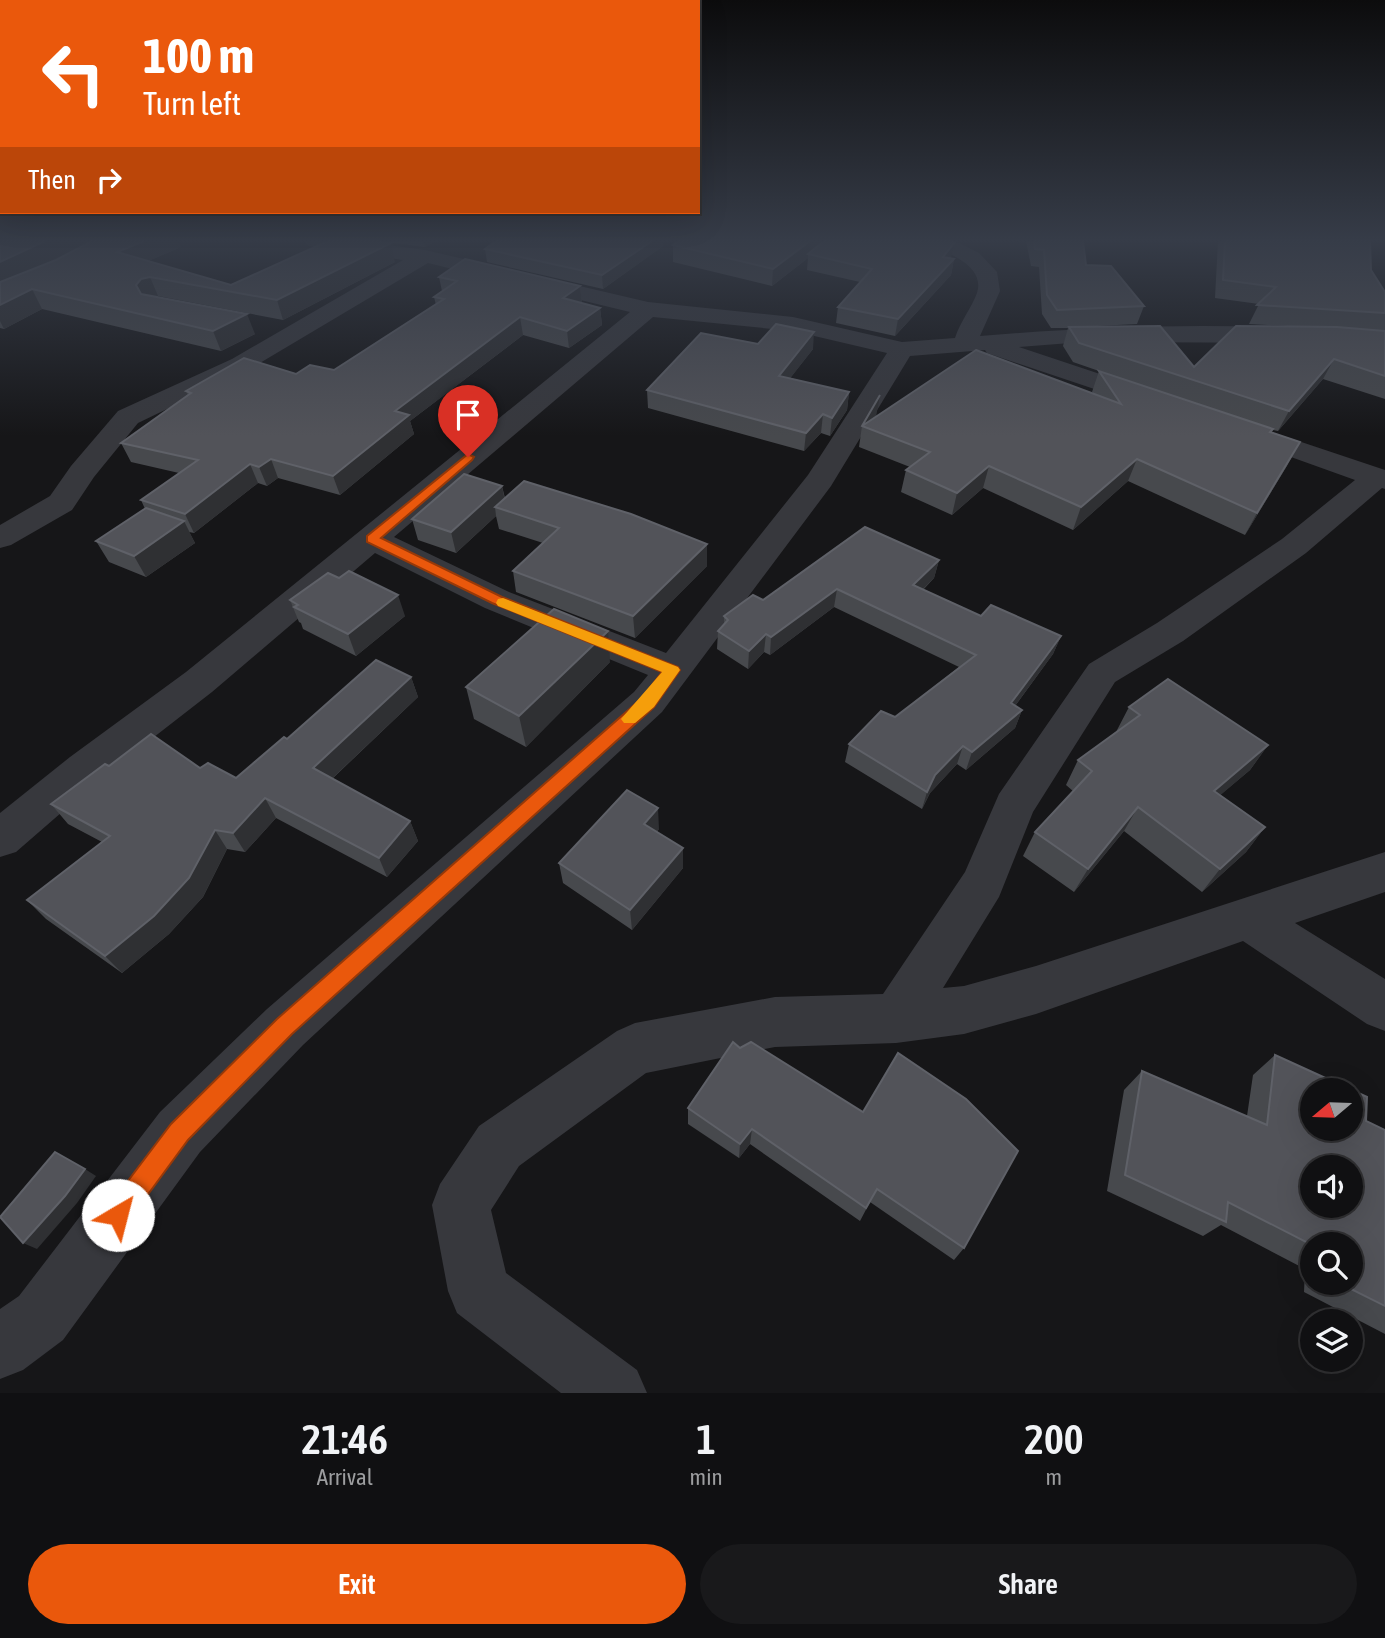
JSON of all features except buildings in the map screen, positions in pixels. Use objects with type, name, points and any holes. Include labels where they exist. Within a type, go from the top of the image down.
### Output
[{"type":"street","points":[[0,538],[61,503],[82,472],[128,417],[241,364],[343,306]]},
{"type":"street","points":[[635,306],[793,324],[902,349],[1111,335],[1327,337],[1385,342]]},
{"type":"street","points":[[973,345],[980,306]]},
{"type":"street","points":[[0,839],[85,768],[199,682],[648,309]]},
{"type":"street","points":[[259,325],[297,332]]},
{"type":"street","points":[[973,345],[1165,404]]},
{"type":"street","points":[[0,1347],[41,1318],[189,1122],[285,1027],[648,702],[820,480],[902,349]]},
{"type":"street","points":[[1218,422],[1381,478]]},
{"type":"street","points":[[895,1018],[983,883],[1014,806],[1102,673],[1170,632],[1294,547],[1381,478]]},
{"type":"street","points":[[372,539],[497,600],[672,670]]},
{"type":"street","points":[[614,1393],[479,1291],[461,1205],[499,1146],[635,1049],[775,1022],[895,1018],[964,1010],[1036,990],[1385,872]]},
{"type":"street","points":[[1248,919],[1385,1007]]},
{"type":"slow traffic","points":[[503,603],[672,670],[648,702],[630,719]]},
{"type":"route","points":[[118,1215],[180,1132],[285,1027],[648,702],[672,670],[497,600],[372,539],[468,457]]}]
